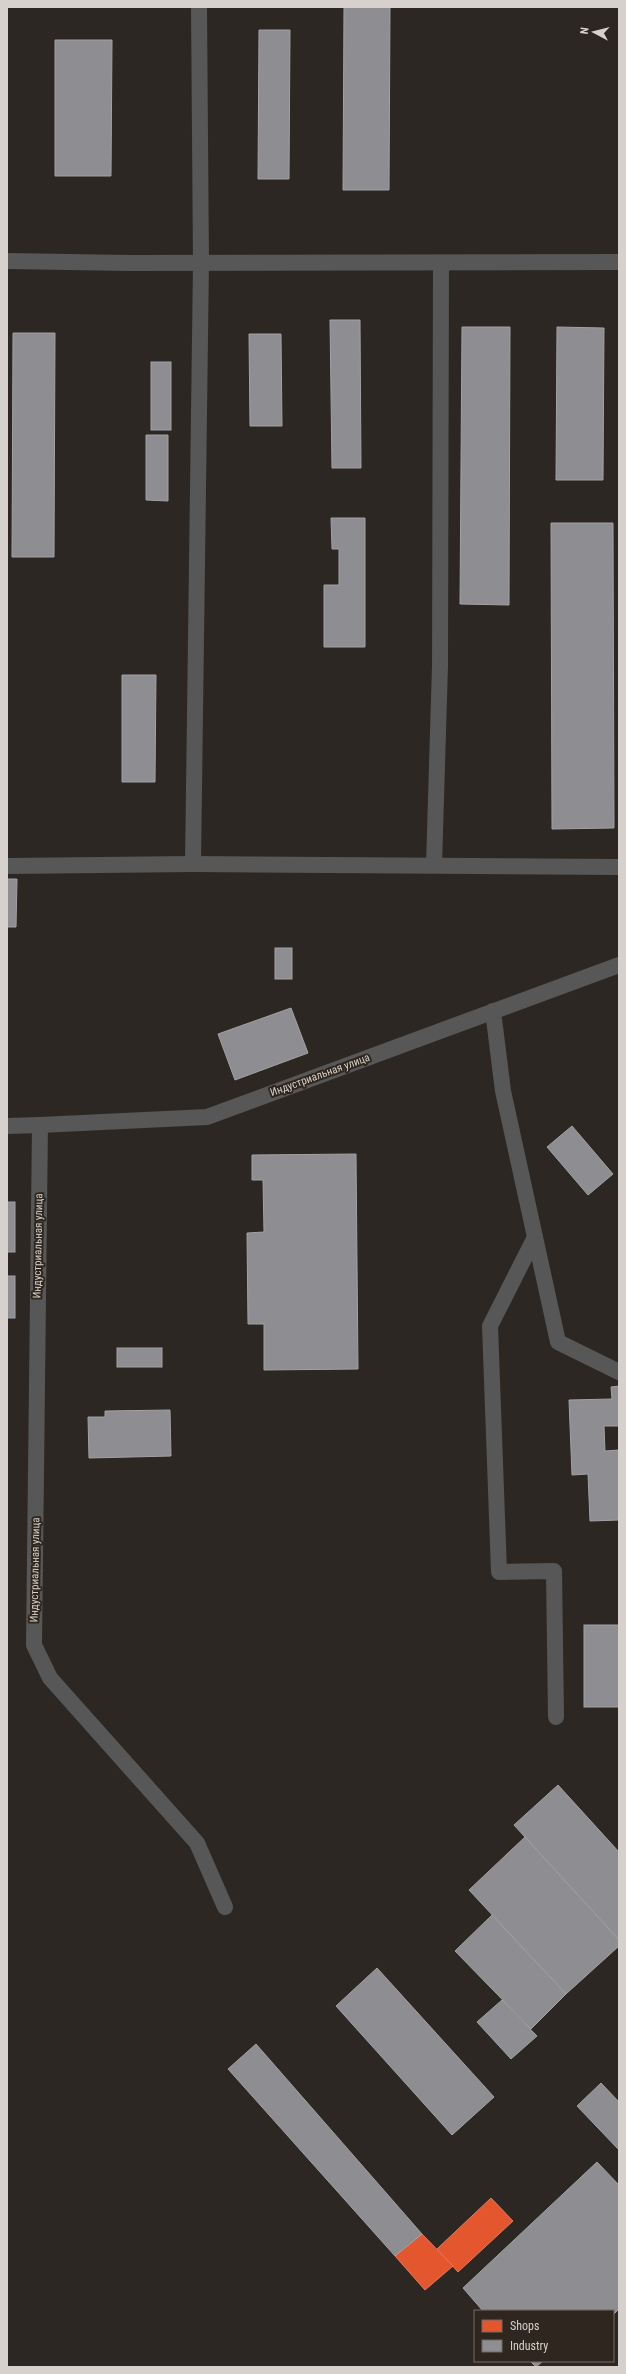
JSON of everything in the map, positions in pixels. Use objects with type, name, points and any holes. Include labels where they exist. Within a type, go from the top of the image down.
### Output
[{"type":"street","points":[[193,864],[201,263],[199,7]]},
{"type":"street","points":[[7,261],[201,263],[619,262]]},
{"type":"street","points":[[434,865],[440,658],[441,263]]},
{"type":"street","points":[[7,866],[193,864],[619,867]]},
{"type":"street","name":"Индустриальная улица","points":[[225,1907],[197,1843],[50,1678],[34,1645],[40,1125],[207,1117],[619,964]]},
{"type":"street","points":[[493,1011],[504,1091],[558,1342],[619,1372]]},
{"type":"street","points":[[7,1126],[40,1125]]},
{"type":"street","points":[[535,1237],[490,1326],[498,1572],[554,1571],[556,1717]]},
{"type":"building: Shops","points":[[491,2198],[513,2221],[458,2272],[437,2249]]},
{"type":"building: Shops","points":[[422,2234],[453,2266],[425,2290],[395,2256]]},
{"type":"building: Industry","points":[[344,7],[390,7],[389,190],[343,190]]},
{"type":"building: Industry","points":[[259,30],[290,30],[289,179],[258,179]]},
{"type":"building: Industry","points":[[55,40],[112,40],[111,176],[55,176]]},
{"type":"building: Industry","points":[[330,320],[360,320],[361,468],[332,468]]},
{"type":"building: Industry","points":[[462,327],[510,327],[509,605],[460,604]]},
{"type":"building: Industry","points":[[557,327],[604,328],[603,480],[556,480]]},
{"type":"building: Industry","points":[[13,333],[55,333],[54,557],[12,557]]},
{"type":"building: Industry","points":[[249,334],[281,334],[282,426],[250,426]]},
{"type":"building: Industry","points":[[151,362],[171,362],[171,430],[151,430]]},
{"type":"building: Industry","points":[[146,435],[168,435],[168,501],[146,500]]},
{"type":"building: Industry","points":[[331,518],[365,518],[365,647],[324,647],[324,585],[339,585],[339,549],[332,549]]},
{"type":"building: Industry","points":[[551,523],[613,523],[614,828],[552,829]]},
{"type":"building: Industry","points":[[122,675],[156,675],[155,782],[122,782]]},
{"type":"building: Industry","points":[[7,879],[17,879],[16,927],[7,927]]},
{"type":"building: Industry","points":[[275,948],[292,948],[292,979],[275,979]]},
{"type":"building: Industry","points":[[291,1008],[308,1053],[235,1080],[218,1034]]},
{"type":"building: Industry","points":[[572,1126],[613,1174],[588,1195],[547,1147]]},
{"type":"building: Industry","points":[[356,1154],[358,1369],[264,1370],[264,1324],[248,1324],[247,1233],[264,1232],[263,1180],[252,1180],[252,1155]]},
{"type":"building: Industry","points":[[7,1202],[15,1202],[15,1252],[7,1252]]},
{"type":"building: Industry","points":[[7,1276],[15,1276],[15,1318],[7,1318]]},
{"type":"building: Industry","points":[[117,1348],[162,1348],[162,1367],[117,1367]]},
{"type":"building: Industry","points":[[619,1386],[619,1426],[604,1426],[605,1451],[619,1450],[619,1520],[590,1521],[588,1474],[572,1475],[569,1400],[612,1399],[611,1387]]},
{"type":"building: Industry","points":[[170,1410],[171,1456],[89,1458],[88,1417],[105,1417],[105,1411]]},
{"type":"building: Industry","points":[[584,1625],[619,1625],[619,1707],[584,1707]]},
{"type":"building: Industry","points":[[558,1785],[619,1852],[619,1940],[514,1825]]},
{"type":"building: Industry","points":[[525,1837],[619,1940],[619,1946],[566,1994],[469,1890]]},
{"type":"building: Industry","points":[[492,1915],[566,1994],[531,2029],[455,1951]]},
{"type":"building: Industry","points":[[377,1968],[494,2097],[452,2135],[336,2006]]},
{"type":"building: Industry","points":[[502,2000],[537,2036],[511,2059],[477,2022]]},
{"type":"building: Industry","points":[[256,2044],[422,2234],[395,2256],[228,2069]]},
{"type":"building: Industry","points":[[601,2083],[619,2102],[619,2150],[577,2106]]},
{"type":"building: Industry","points":[[597,2162],[619,2185],[619,2309],[614,2314],[614,2310],[482,2310],[463,2288]]},
{"type":"building: Industry","points":[[531,2362],[542,2362],[536,2367]]}]
